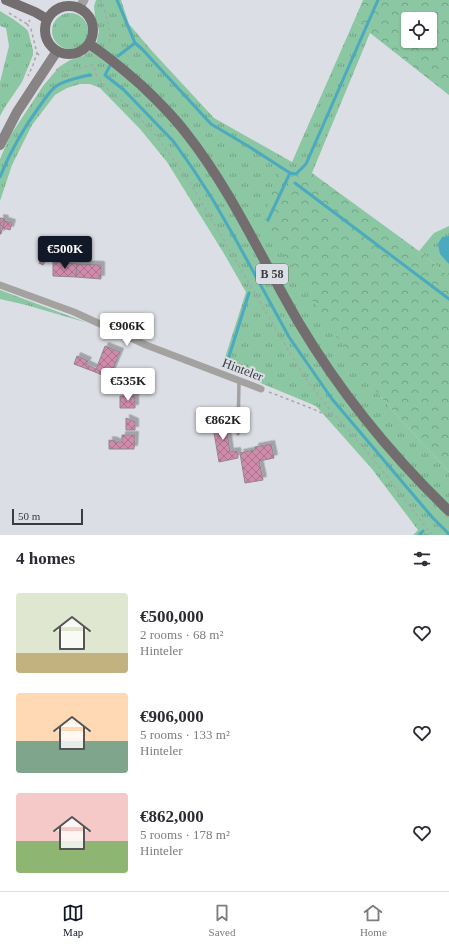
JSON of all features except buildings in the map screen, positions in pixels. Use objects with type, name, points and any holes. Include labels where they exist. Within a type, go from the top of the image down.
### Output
[{"type":"main road","points":[[6,0],[35,12],[47,20]]},
{"type":"main road","points":[[82,4],[91,20],[93,28],[89,44],[78,53],[64,54],[57,51],[51,47],[47,41],[45,26],[47,20],[52,13],[58,9],[82,4]]},
{"type":"main road","name":"B 58","points":[[89,44],[122,67],[155,98],[186,133],[223,187],[299,323],[345,392],[374,430],[412,474],[449,511]]},
{"type":"main road","points":[[0,145],[17,112],[57,51]]},
{"type":"street","name":"Hinteler","points":[[0,285],[74,312],[146,345],[262,389]]},
{"type":"lane","points":[[238,434],[239,380]]},
{"type":"path","points":[[37,53],[60,72],[93,65],[110,42],[102,2],[99,0]]},
{"type":"path","points":[[27,24],[31,29],[37,53],[27,78]]},
{"type":"path","points":[[93,65],[97,76],[104,86],[131,109],[157,137],[189,181],[303,375],[323,401],[369,453],[432,535]]},
{"type":"path","name":"Hinteler","points":[[262,389],[328,416],[334,414]]},
{"type":"green space","points":[[96,0],[121,0],[129,24],[214,118],[292,162],[354,21],[370,33],[312,173],[276,173],[381,397],[449,472],[449,535],[413,535],[418,530],[372,469],[316,406],[222,367],[246,292],[167,162],[140,129],[100,88],[90,84],[80,84],[67,88],[55,95],[32,125],[12,165],[0,201],[0,159],[10,136],[43,86],[59,67],[70,60],[83,56],[92,49],[97,41],[99,31],[95,18],[94,6]]},
{"type":"green space","points":[[363,0],[449,0],[449,95],[354,21]]},
{"type":"green space","points":[[0,11],[28,31],[33,55],[22,82],[0,116],[0,82],[9,46],[6,28],[0,26]]},
{"type":"green space","points":[[74,13],[83,18],[87,24],[87,38],[83,44],[74,49],[66,49],[57,44],[53,38],[52,27],[57,18],[63,14]]},
{"type":"green space","points":[[276,173],[312,173],[419,251],[449,276],[449,472],[381,397],[328,325],[264,223]]},
{"type":"green space","points":[[449,226],[449,276],[419,251],[434,233]]},
{"type":"green space","points":[[0,290],[88,323],[0,299]]},
{"type":"water","points":[[449,236],[449,264],[440,254],[438,244],[442,237]]},
{"type":"waterway","points":[[117,0],[135,43],[211,124],[290,173],[296,174],[306,164],[378,0]]},
{"type":"waterway","points":[[118,56],[135,43]]},
{"type":"waterway","points":[[112,62],[105,75],[124,90],[174,142],[193,169],[236,240],[289,337],[332,399],[432,517],[449,534]]},
{"type":"waterway","points":[[0,177],[22,132],[51,91],[62,83],[90,75]]},
{"type":"waterway","points":[[268,220],[290,173]]},
{"type":"waterway","points":[[295,183],[449,299]]},
{"type":"waterway","points":[[226,366],[249,293]]},
{"type":"waterway","points":[[419,535],[423,531]]}]
